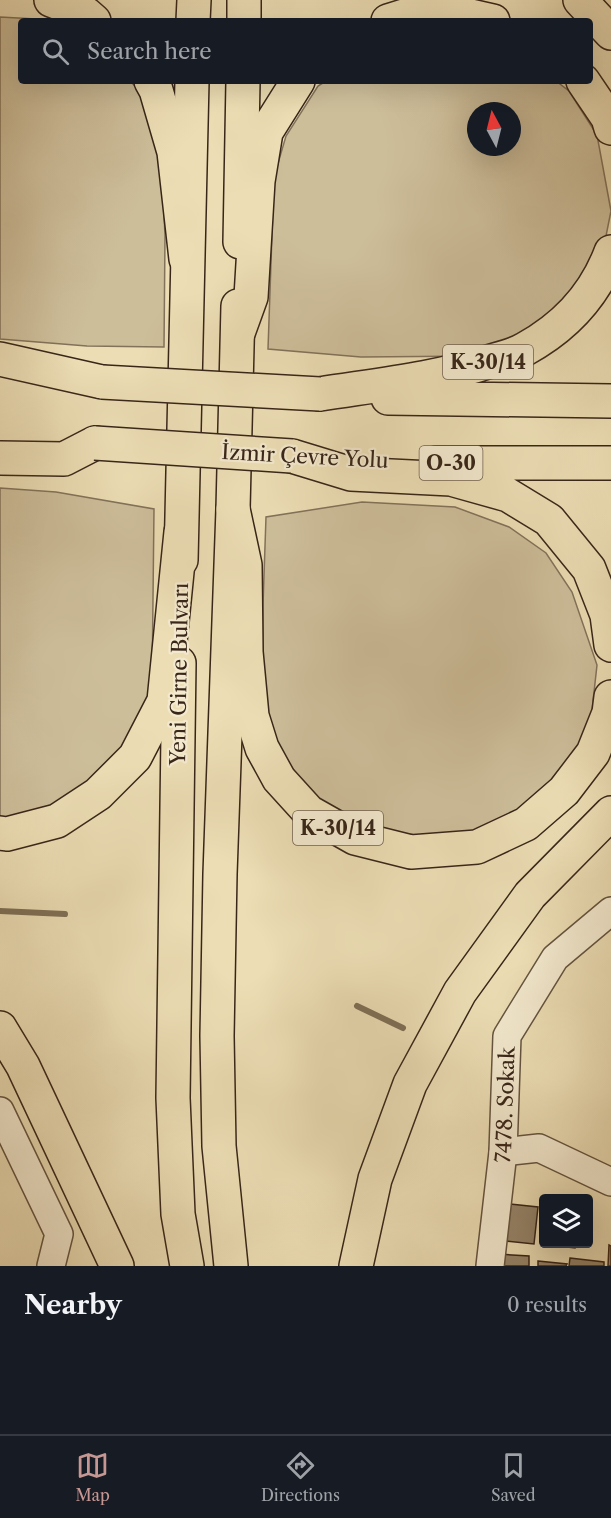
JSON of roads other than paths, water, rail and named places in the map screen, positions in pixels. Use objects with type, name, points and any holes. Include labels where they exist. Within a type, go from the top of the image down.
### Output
[{"type":"main road","points":[[51,0],[91,18]]},
{"type":"main road","points":[[194,0],[194,18]]},
{"type":"main road","points":[[244,0],[244,18]]},
{"type":"main road","points":[[580,0],[611,33]]},
{"type":"main road","points":[[398,18],[457,13],[480,18]]},
{"type":"main road","points":[[153,84],[174,152],[186,259]]},
{"type":"main road","name":"Yeni Girne Bulvarı","points":[[187,1266],[178,1214],[173,1098],[186,259],[192,84]]},
{"type":"main road","points":[[231,1266],[219,1146],[217,1036],[220,874],[238,333],[243,84]]},
{"type":"main road","points":[[238,333],[251,297],[258,181],[267,132],[296,84]]},
{"type":"main road","points":[[585,84],[608,118],[611,128]]},
{"type":"main road","name":"K-30/14","points":[[320,394],[456,372],[524,350],[558,327],[582,305],[604,271],[611,252]]},
{"type":"main road","points":[[0,359],[102,382]]},
{"type":"main road","points":[[0,373],[102,382],[426,400],[611,401]]},
{"type":"main road","name":"İzmir Çevre Yolu","points":[[0,436],[292,456],[464,464],[611,463]]},
{"type":"main road","points":[[0,458],[64,459],[95,443]]},
{"type":"main road","points":[[292,456],[351,474],[451,479],[508,495],[549,520],[589,569],[608,615],[611,645]]},
{"type":"main road","name":"K-30/14","points":[[233,509],[245,565],[246,652],[252,716],[262,748],[279,779],[309,812],[355,838],[411,852],[477,847],[526,824],[564,791],[593,753],[609,713],[611,697]]},
{"type":"main road","points":[[0,833],[8,834],[57,821],[98,794],[135,758],[164,701],[181,532]]},
{"type":"main road","points":[[356,1266],[375,1179],[410,1084],[460,992],[530,895],[611,813]]},
{"type":"main road","points":[[0,1028],[23,1066],[117,1266]]},
{"type":"street","name":"7478. Sokak","points":[[490,1266],[503,1152],[507,1036],[555,958],[611,911]]},
{"type":"street","points":[[0,1111],[10,1153],[59,1234],[73,1266]]},
{"type":"street","points":[[503,1152],[539,1148],[611,1182]]},
{"type":"street","points":[[51,1266],[59,1234]]},
{"type":"waterway","points":[[0,911],[65,914]]},
{"type":"waterway","points":[[357,1006],[403,1028]]}]
